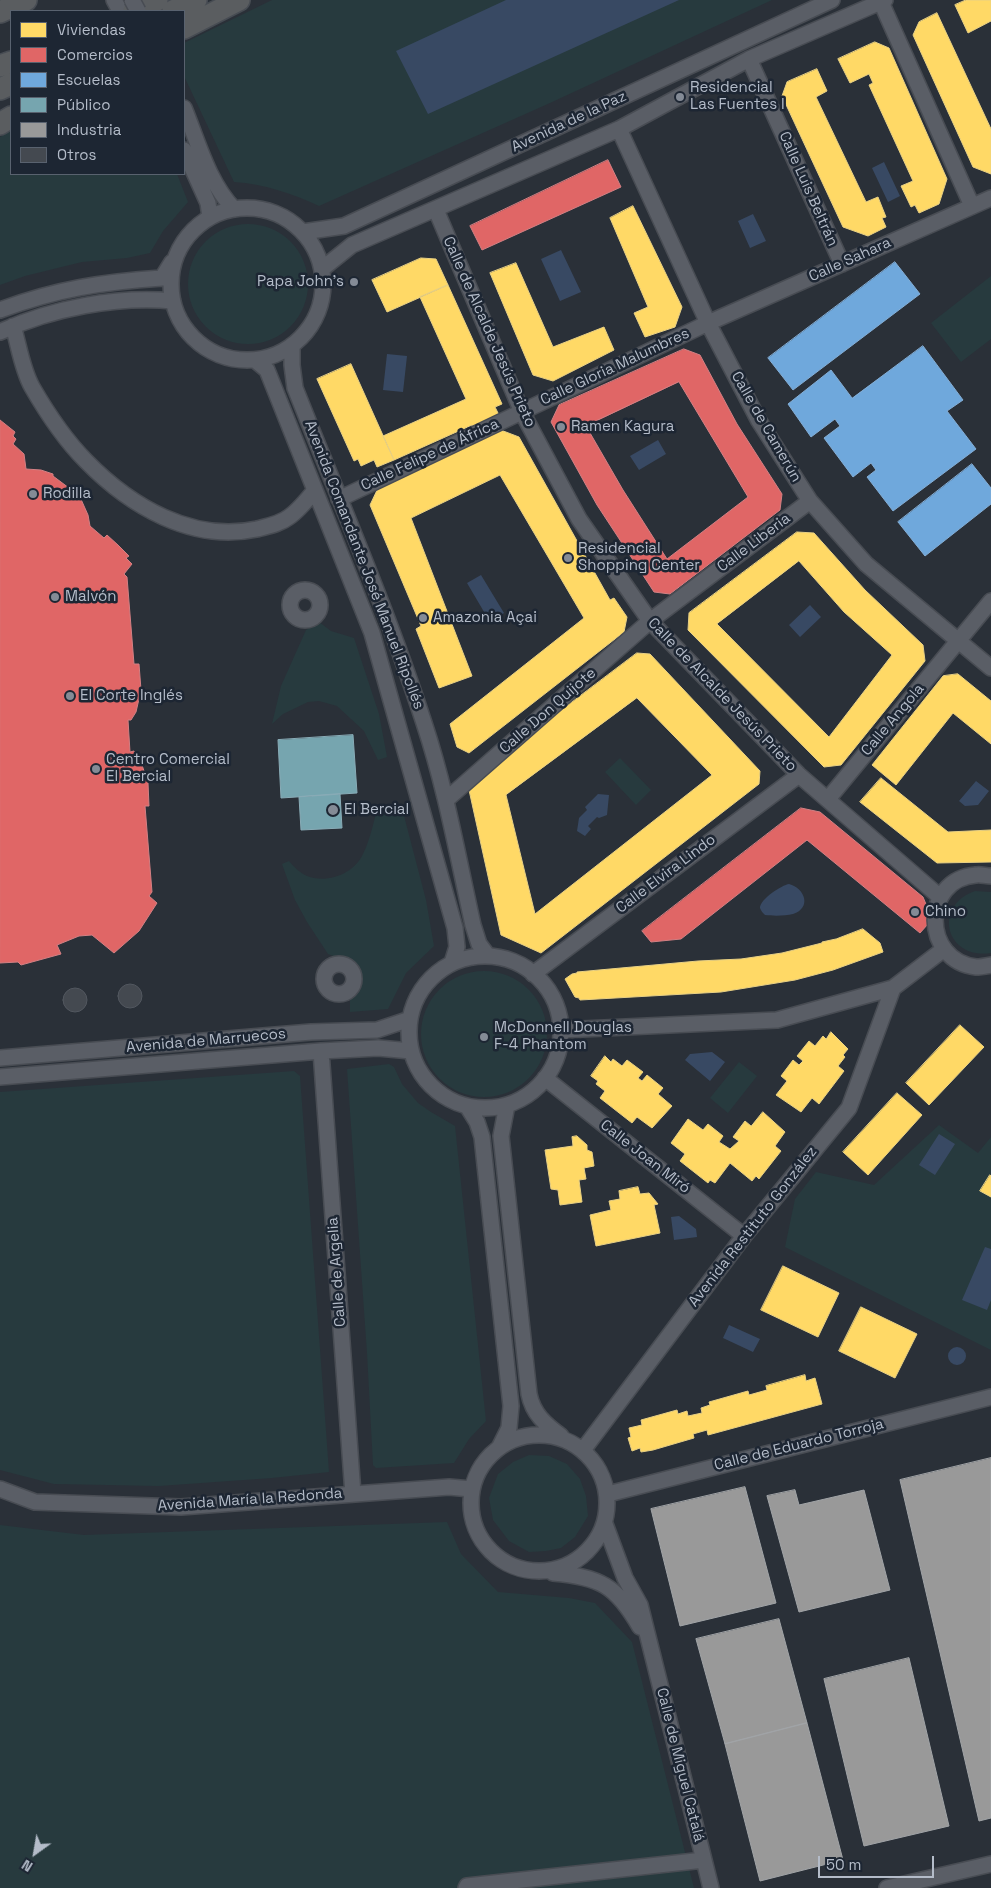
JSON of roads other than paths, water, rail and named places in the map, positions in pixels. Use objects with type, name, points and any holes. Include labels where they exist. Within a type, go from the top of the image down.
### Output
[{"type":"highway","points":[[0,12],[26,0]]},
{"type":"highway","points":[[138,10],[157,0]]},
{"type":"highway","points":[[175,10],[196,0]]},
{"type":"highway","points":[[185,27],[239,0]]},
{"type":"street","name":"Avenida de la Paz","points":[[303,232],[344,226],[832,0]]},
{"type":"street","points":[[322,269],[352,245],[619,129],[749,59],[883,1],[972,206]]},
{"type":"street","name":"Calle Luis Beltrán","points":[[749,59],[842,264]]},
{"type":"street","points":[[185,110],[215,182],[224,198],[234,209]]},
{"type":"street","name":"Calle de Camerún","points":[[619,129],[708,323],[759,421],[810,501],[866,564],[991,668]]},
{"type":"street","points":[[185,152],[208,203],[210,217]]},
{"type":"street","name":"Calle Sahara","points":[[708,323],[991,198]]},
{"type":"street","points":[[0,310],[28,299],[76,287],[109,282],[162,278],[184,241],[210,217],[234,209],[260,209],[283,216],[303,232],[315,249],[322,269],[323,295],[315,320],[298,341],[278,355],[267,359],[239,359],[217,353],[197,341],[182,322],[173,301],[172,278],[176,257]]},
{"type":"street","name":"Calle de Alcalde Jesús Prieto","points":[[436,210],[522,412],[579,519],[650,621],[799,775],[940,897]]},
{"type":"street","points":[[173,301],[138,299],[67,309],[6,329],[31,385],[71,444],[100,475],[142,505],[162,516],[200,530],[215,532],[246,531],[288,518],[303,506],[315,490]]},
{"type":"street","name":"Calle Gloria Malumbres","points":[[522,412],[708,323]]},
{"type":"street","name":"Avenida Comandante José Manuel Ripollés","points":[[292,345],[295,388],[397,642],[425,725],[446,800],[473,925],[479,944],[488,956]]},
{"type":"street","name":"Avenida Comandante José Manuel Ripollés","points":[[255,360],[267,370],[372,633],[455,928],[457,947],[452,963]]},
{"type":"street","name":"Calle Felipe de África","points":[[339,499],[522,412]]},
{"type":"street","name":"Calle Liberia","points":[[650,621],[810,501]]},
{"type":"street","name":"Calle Angola","points":[[828,800],[991,601]]},
{"type":"street","name":"Calle Don Quijote","points":[[446,800],[650,621]]},
{"type":"street","name":"Calle Elvira Lindo","points":[[533,974],[799,775]]},
{"type":"street","points":[[991,876],[975,875],[960,879],[947,888],[940,897],[934,913],[936,935],[944,949],[958,961],[975,966],[991,966]]},
{"type":"street","points":[[561,1030],[776,1020],[893,988],[944,949]]},
{"type":"street","points":[[488,956],[512,961],[533,974],[548,990],[557,1009],[561,1030],[557,1056],[546,1078],[528,1095],[507,1105],[487,1108],[467,1106],[448,1098],[431,1086],[419,1070],[411,1051],[409,1035],[410,1019],[416,1001],[425,984],[452,963],[488,956]]},
{"type":"street","name":"Avenida Restituto González","points":[[584,1450],[744,1236],[849,1108],[893,988]]},
{"type":"street","name":"Avenida de Marruecos","points":[[0,1058],[312,1032],[377,1030],[410,1019]]},
{"type":"street","name":"Avenida de Marruecos","points":[[0,1077],[321,1051],[378,1048],[411,1051]]},
{"type":"street","name":"Calle de Argelia","points":[[321,1051],[353,1494]]},
{"type":"street","name":"Calle Joan Miró","points":[[546,1078],[744,1236]]},
{"type":"street","points":[[507,1105],[501,1136],[529,1394],[532,1405],[539,1417],[564,1439],[584,1450],[598,1467],[608,1494],[605,1524],[595,1544],[578,1560],[558,1570],[536,1572]]},
{"type":"street","points":[[467,1106],[477,1122],[482,1137],[512,1406],[509,1428],[500,1446],[483,1463],[471,1489],[471,1518],[481,1541],[498,1559],[520,1569],[581,1576],[607,1587],[626,1604],[649,1641]]},
{"type":"street","name":"Calle de Eduardo Torroja","points":[[608,1494],[991,1397]]},
{"type":"street","points":[[500,1446],[530,1434],[550,1435],[564,1439]]},
{"type":"street","name":"Avenida María la Redonda","points":[[0,1490],[36,1502],[181,1508],[448,1487],[471,1489]]},
{"type":"street","name":"Calle de Miguel Catalá","points":[[605,1524],[625,1578],[640,1605],[711,1888]]},
{"type":"street","points":[[466,1888],[467,1886],[704,1860]]},
{"type":"street","points":[[887,1888],[991,1864]]},
{"type":"water","points":[[506,0],[679,0],[428,114],[396,51]]},
{"type":"water","points":[[884,162],[900,196],[888,202],[872,168]]},
{"type":"water","points":[[753,214],[766,241],[750,248],[738,221]]},
{"type":"water","points":[[561,250],[581,292],[560,301],[541,259]]},
{"type":"water","points":[[387,354],[407,356],[403,392],[383,390]]},
{"type":"water","points":[[658,440],[666,454],[639,470],[630,456]]},
{"type":"water","points":[[481,575],[504,613],[490,622],[467,583]]},
{"type":"water","points":[[810,605],[821,617],[800,637],[789,625]]},
{"type":"water","points":[[976,781],[989,791],[978,805],[965,806],[959,801]]},
{"type":"water","points":[[598,794],[609,795],[607,815],[597,817],[588,826],[591,829],[585,836],[577,831],[579,818],[587,810],[585,807]]},
{"type":"water","points":[[789,884],[795,886],[802,894],[804,898],[803,907],[790,915],[765,915],[761,911],[761,904],[767,897]]},
{"type":"water","points":[[712,1052],[725,1062],[710,1081],[685,1060],[690,1054]]},
{"type":"water","points":[[939,1134],[955,1144],[935,1175],[919,1165]]},
{"type":"water","points":[[679,1216],[696,1229],[697,1237],[674,1240],[671,1217]]},
{"type":"water","points":[[985,1247],[991,1249],[991,1300],[987,1310],[962,1300]]},
{"type":"water","points":[[729,1325],[760,1339],[753,1352],[723,1338]]},
{"type":"water","points":[[953,1347],[961,1347],[966,1352],[964,1363],[953,1365],[948,1360],[948,1352]]},
{"type":"place","name":"Residencial Las Fuentes I","points":[[680,97]]},
{"type":"place","name":"Papa John's","points":[[354,282]]},
{"type":"place","name":"Ramen Kagura","points":[[561,427]]},
{"type":"place","name":"Rodilla","points":[[33,494]]},
{"type":"place","name":"Residencial Shopping Center","points":[[568,558]]},
{"type":"place","name":"Malvón","points":[[55,597]]},
{"type":"place","name":"Amazonia Açai","points":[[423,618]]},
{"type":"place","name":"El Corte Inglés","points":[[70,696]]},
{"type":"place","name":"Centro Comercial El Bercial","points":[[96,769]]},
{"type":"place","name":"El Bercial","points":[[333,810]]},
{"type":"place","name":"Chino","points":[[915,912]]},
{"type":"place","name":"McDonnell Douglas F-4 Phantom","points":[[484,1037]]}]
